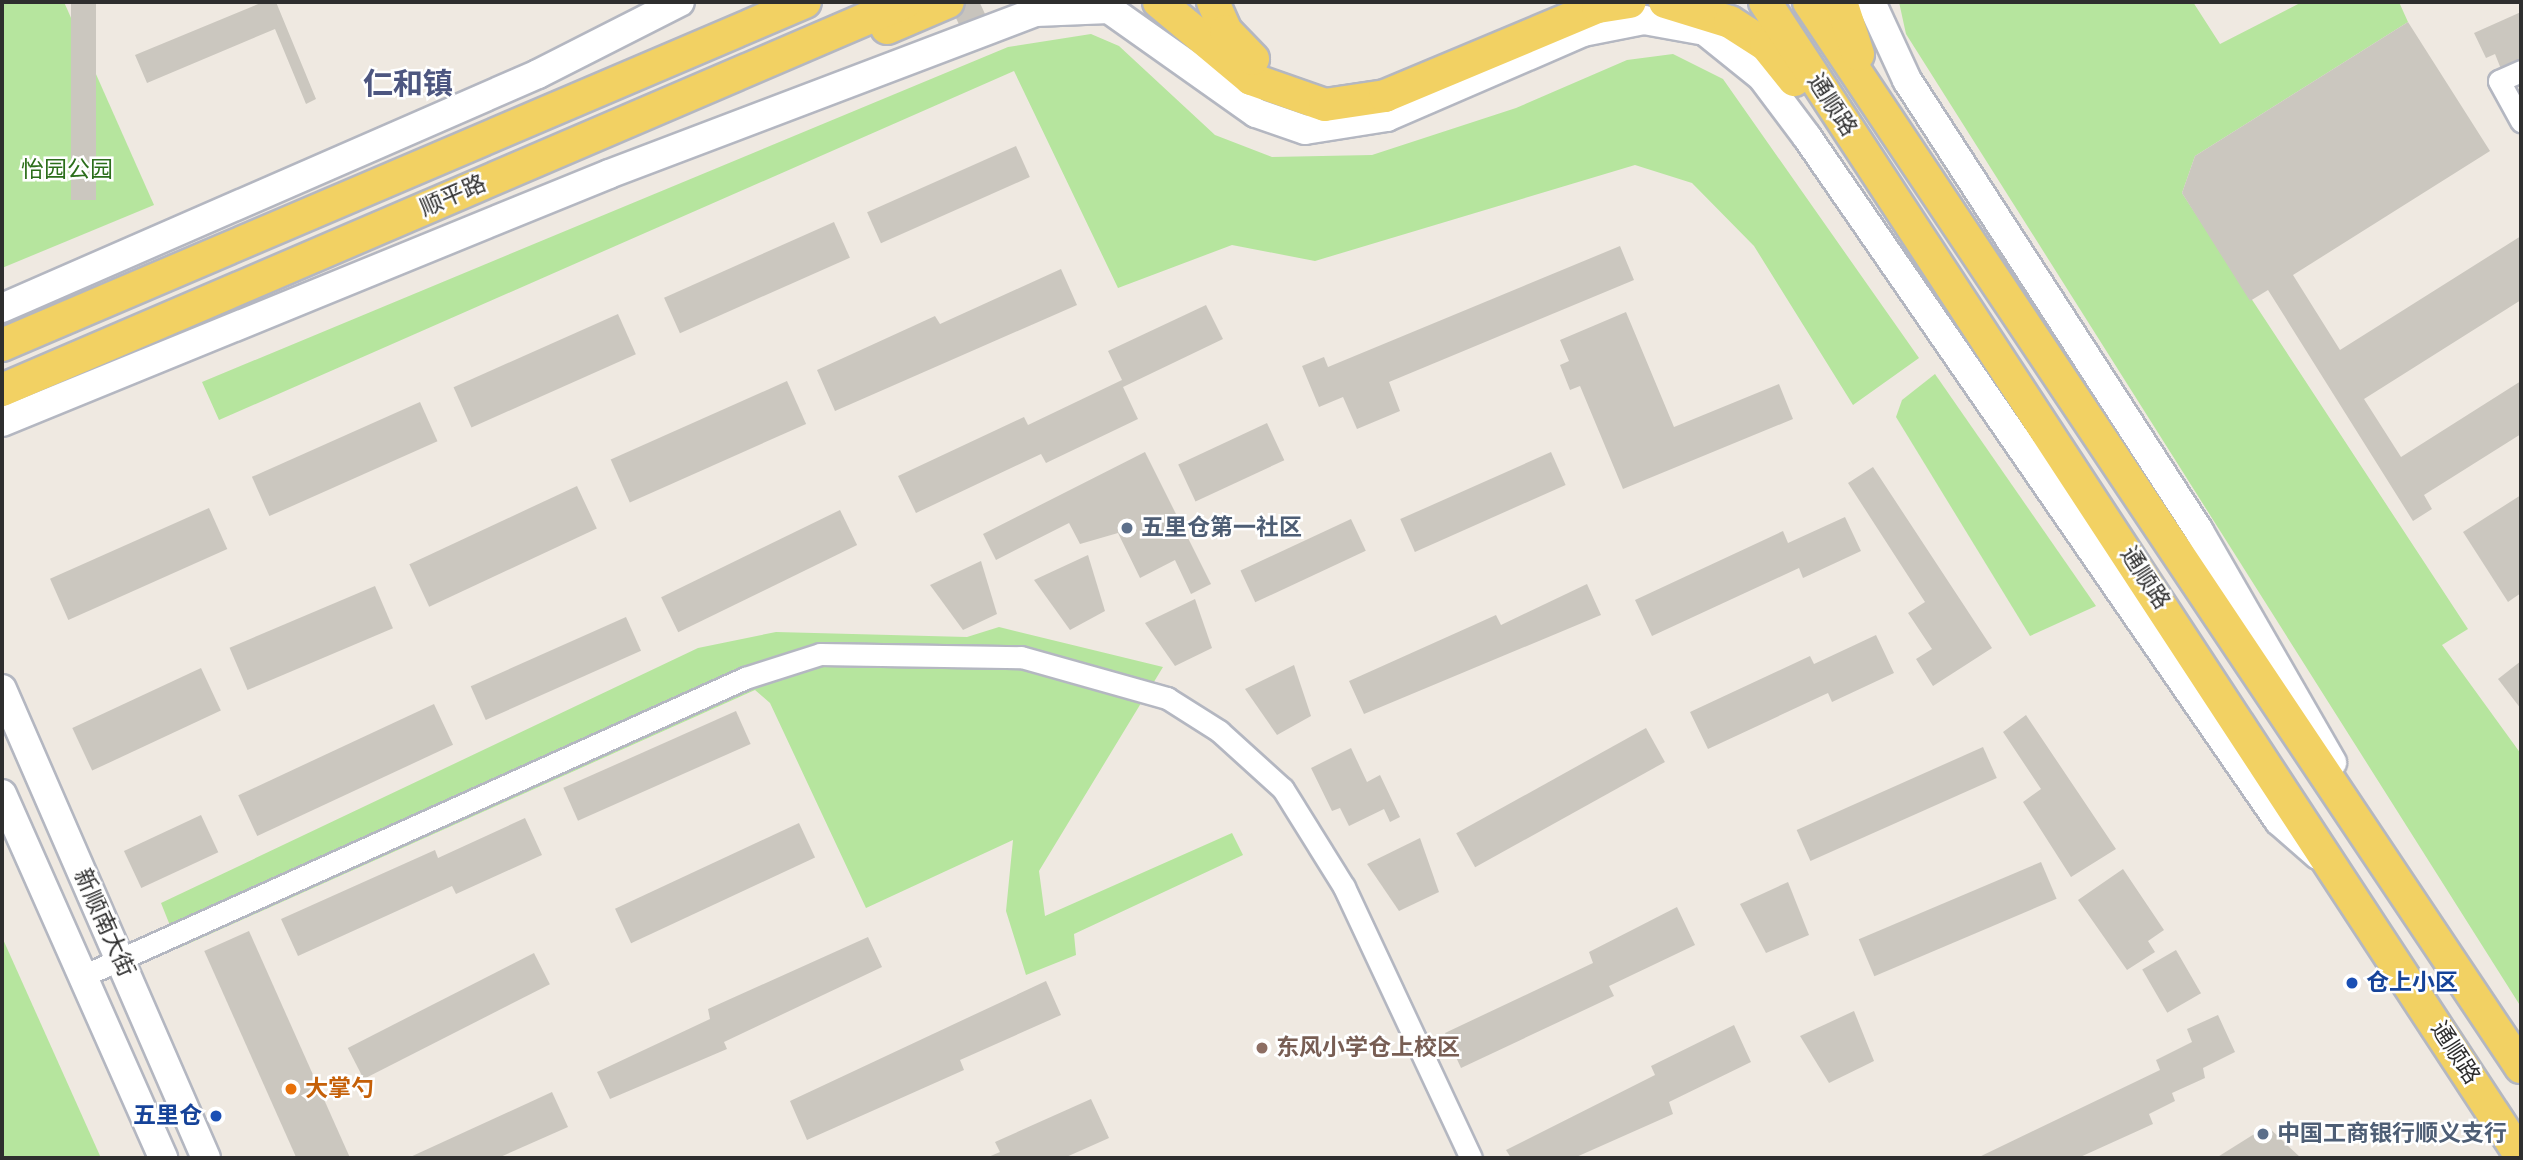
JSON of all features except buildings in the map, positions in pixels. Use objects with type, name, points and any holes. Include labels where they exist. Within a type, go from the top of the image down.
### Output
[{"type":"main road","points":[[524,122],[613,70],[766,2]]},
{"type":"main road","name":"顺平路","points":[[2,345],[805,2]]},
{"type":"main road","name":"顺平路","points":[[2,390],[905,2]]},
{"type":"main road","points":[[533,162],[673,123],[948,2]]},
{"type":"main road","points":[[1159,2],[1251,79],[1325,106],[1385,96],[1598,7],[1630,2]]},
{"type":"main road","points":[[1213,2],[1230,37],[1272,74],[1327,88],[1360,86],[1559,2]]},
{"type":"main road","points":[[1665,2],[1730,22],[1766,45],[1910,223]]},
{"type":"main road","name":"通顺路","points":[[1765,2],[2260,753],[2521,1156]]},
{"type":"main road","name":"通顺路","points":[[1809,2],[1945,212],[2291,732],[2521,1067]]},
{"type":"main road","points":[[1841,2],[1863,67],[1945,212]]},
{"type":"street","points":[[2,308],[538,74],[680,2]]},
{"type":"street","points":[[1871,2],[1907,80],[2252,616],[2354,802],[2373,850]]},
{"type":"street","points":[[2,422],[609,174],[1036,12],[1109,9],[1255,113],[1305,130],[1387,117],[1583,32],[1644,20],[1705,31],[1762,77],[1807,137],[2279,821],[2338,873]]},
{"type":"street","points":[[2521,71],[2499,81],[2521,121]]},
{"type":"street","points":[[83,976],[745,678],[820,654],[1021,657],[1167,698],[1219,731],[1283,789],[1343,887],[1471,1158]]},
{"type":"street","name":"新顺南大街","points":[[2,689],[206,1158]]},
{"type":"street","name":"新顺南大街","points":[[2,794],[163,1158]]},
{"type":"green space","name":"怡园公园","points":[[2,2],[64,2],[154,205],[2,268]]},
{"type":"green space","points":[[1899,2],[2193,2],[2220,44],[2302,2],[2399,2],[2408,22],[2195,156],[2182,193],[2468,629],[2442,645],[2521,754],[2521,1007],[1906,34]]},
{"type":"green space","points":[[1091,34],[1119,46],[1215,135],[1272,157],[1372,155],[1516,108],[1627,60],[1673,54],[1723,79],[1919,358],[1853,405],[1754,246],[1692,183],[1635,165],[1315,261],[1232,245],[1118,288],[1014,71],[219,420],[202,382],[1008,47]]},
{"type":"green space","points":[[1935,374],[2096,606],[2030,636],[1896,417],[1902,400]]},
{"type":"green space","points":[[999,627],[1163,667],[1039,871],[1045,916],[1232,833],[1243,855],[1074,934],[1076,955],[1026,975],[1006,911],[1013,840],[866,908],[770,703],[755,690],[179,948],[161,903],[698,648],[776,632],[967,637]]},
{"type":"green space","points":[[2,937],[101,1158],[2,1158]]},
{"type":"tunnel","points":[[964,2],[977,30]]},
{"type":"place","name":"五里仓第一社区","points":[[1127,528]]},
{"type":"place","name":"仓上小区","points":[[2352,983]]},
{"type":"place","name":"东风小学仓上校区","points":[[1262,1048]]},
{"type":"place","name":"大掌勺","points":[[291,1089]]},
{"type":"place","name":"五里仓","points":[[216,1116]]},
{"type":"place","name":"中国工商银行顺义支行","points":[[2263,1134]]},
{"type":"district","name":"仁和镇","points":[[408,85]]}]
